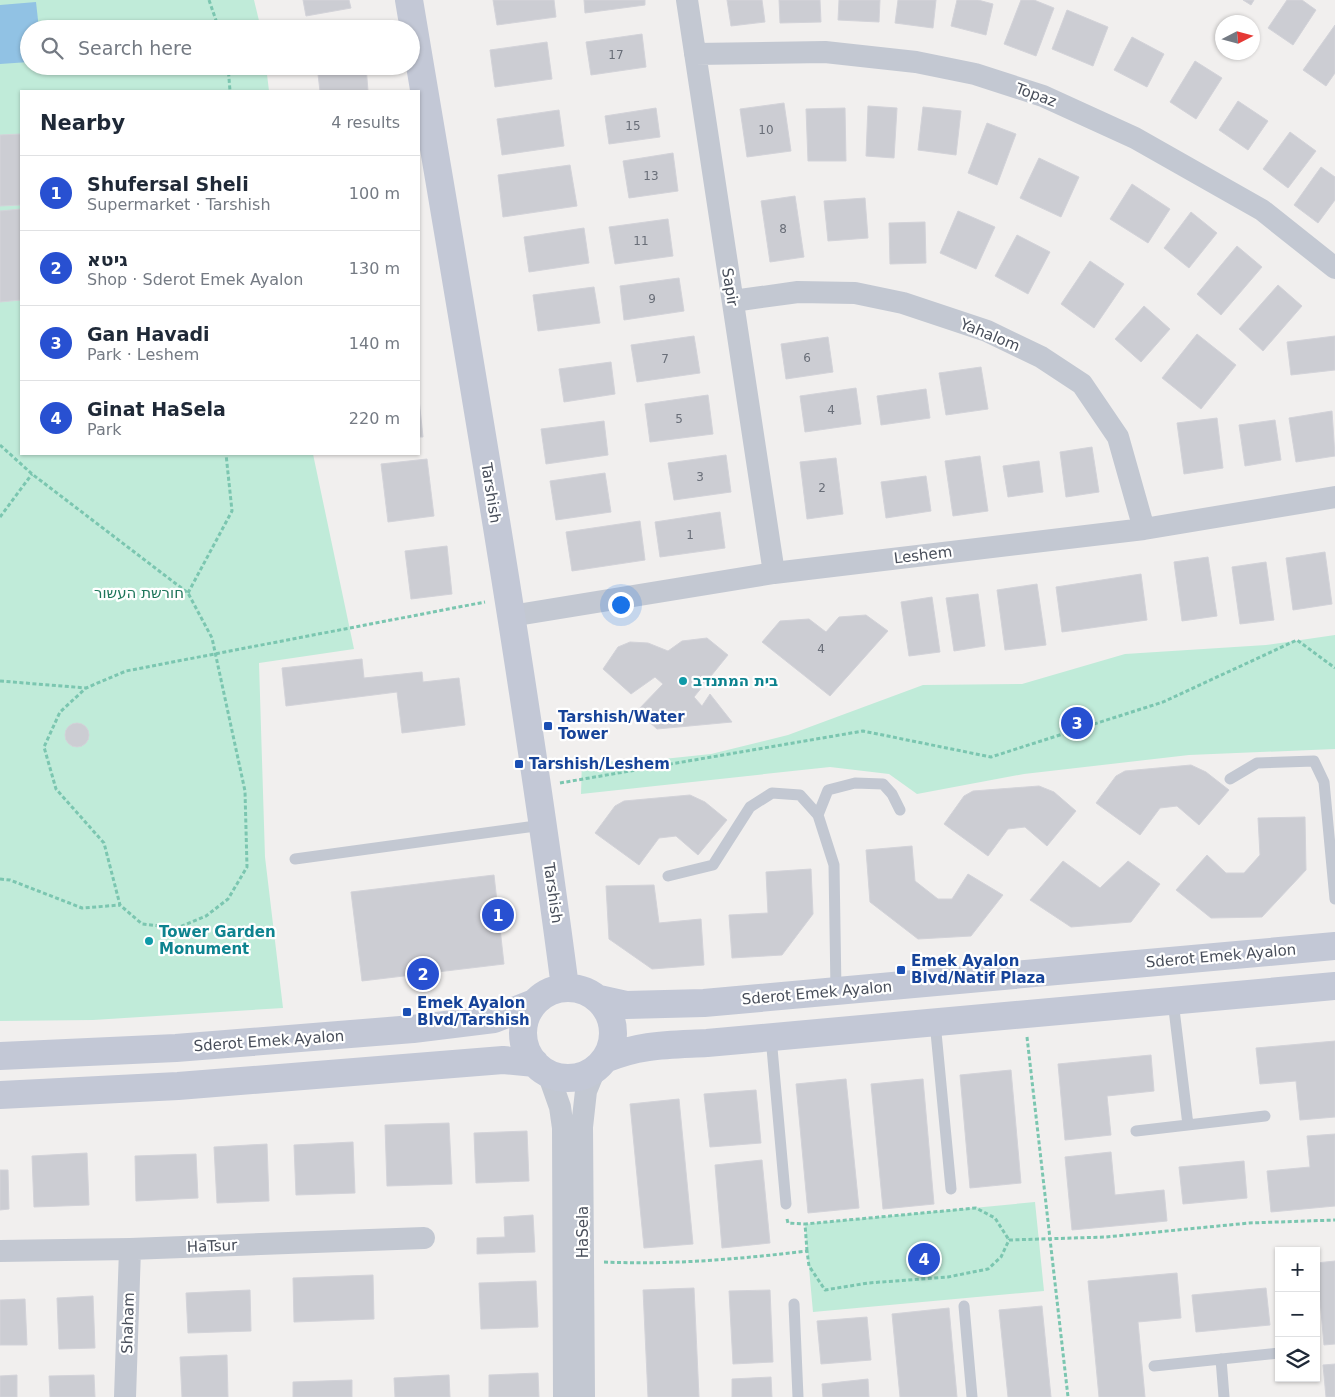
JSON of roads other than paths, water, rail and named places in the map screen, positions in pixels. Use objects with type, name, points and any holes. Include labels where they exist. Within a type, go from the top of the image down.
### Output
[{"type":"main road","name":"Tarshish","points":[[410,0],[413,20]]},
{"type":"main road","name":"Tarshish","points":[[420,61],[510,607],[544,825],[565,987]]},
{"type":"main road","name":"Sderot Emek Ayalon","points":[[599,999],[626,1005],[654,1006],[1335,946]]},
{"type":"main road","points":[[0,1094],[216,1084],[503,1060],[541,1068],[569,1078],[586,1075],[600,1064],[629,1049],[1335,986]]},
{"type":"main road","points":[[541,1068],[526,1049],[523,1034],[528,1011],[534,1003],[550,991],[565,987],[586,990],[599,999],[608,1011],[614,1026],[614,1038],[600,1064]]},
{"type":"main road","name":"Sderot Emek Ayalon","points":[[0,1056],[176,1048],[413,1029],[494,1019],[534,1003]]},
{"type":"street","name":"Sapir","points":[[687,0],[774,573]]},
{"type":"street","name":"Topaz","points":[[695,54],[825,52],[916,62],[974,74],[1043,96],[1135,138],[1262,210],[1335,268]]},
{"type":"street","name":"Yahalom","points":[[732,301],[798,292],[855,293],[903,303],[987,331],[1041,356],[1082,384],[1118,437],[1144,529]]},
{"type":"street","name":"Leshem","points":[[510,607],[774,573],[1144,529],[1335,497]]},
{"type":"street","name":"HaSela","points":[[584,1397],[583,1108],[586,1091],[600,1064]]},
{"type":"street","name":"HaSela","points":[[541,1068],[560,1107],[563,1128],[564,1397]]},
{"type":"street","name":"HaTsur","points":[[0,1251],[130,1249],[424,1238]]},
{"type":"street","name":"Shaham","points":[[125,1397],[130,1249]]},
{"type":"lane","points":[[1230,780],[1257,763],[1314,761],[1324,782],[1335,899]]},
{"type":"lane","points":[[818,815],[828,790],[854,783],[883,784],[892,794],[900,810]]},
{"type":"lane","points":[[668,876],[714,865],[750,807],[772,793],[800,795],[818,815],[834,865],[836,991]]},
{"type":"lane","points":[[295,859],[544,825]]},
{"type":"lane","points":[[1173,1001],[1188,1125]]},
{"type":"lane","points":[[935,1022],[951,1189]]},
{"type":"lane","points":[[771,1037],[786,1204]]},
{"type":"lane","points":[[1136,1131],[1265,1116]]},
{"type":"lane","points":[[794,1304],[798,1397]]},
{"type":"lane","points":[[964,1306],[972,1397]]},
{"type":"lane","points":[[1154,1366],[1275,1353]]},
{"type":"lane","points":[[1221,1359],[1224,1397]]},
{"type":"water","points":[[36,2],[38,20],[20,20],[20,63],[0,64],[0,5]]},
{"type":"place","name":"בית המתנדב","points":[[683,681]]},
{"type":"place","name":"Gan Havadi","points":[[1077,723]]},
{"type":"place","name":"Tarshish/Water Tower","points":[[548,726]]},
{"type":"place","name":"Tarshish/Leshem","points":[[519,764]]},
{"type":"place","name":"Shufersal Sheli","points":[[498,915]]},
{"type":"place","name":"Tower Garden Monument","points":[[149,941]]},
{"type":"place","name":"Emek Ayalon Blvd/Natif Plaza","points":[[901,970]]},
{"type":"place","name":"גיטא","points":[[423,974]]},
{"type":"place","name":"Emek Ayalon Blvd/Tarshish","points":[[407,1012]]},
{"type":"place","name":"Ginat HaSela","points":[[924,1259]]},
{"type":"park label","name":"חורשת העשור","points":[[139,593]]}]
